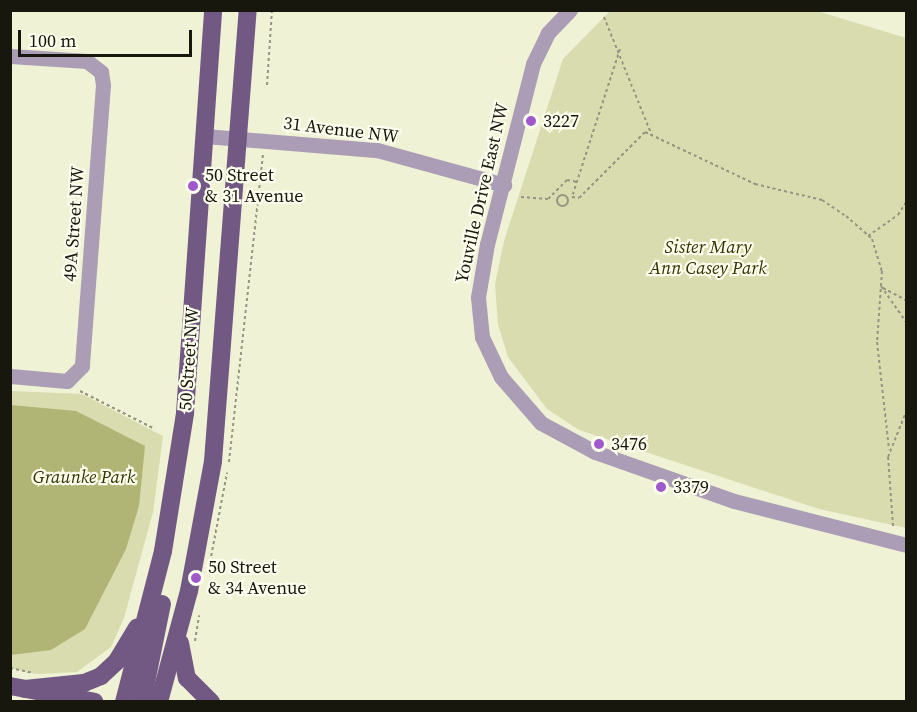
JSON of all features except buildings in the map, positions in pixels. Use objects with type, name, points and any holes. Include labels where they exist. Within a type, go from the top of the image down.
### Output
[{"type":"main road","name":"50 Street NW","points":[[124,702],[152,600],[172,501],[185,413],[213,10]]},
{"type":"main road","name":"50 Street NW","points":[[159,702],[183,616],[213,461],[240,138],[248,10]]},
{"type":"main road","points":[[142,702],[171,562],[172,501]]},
{"type":"main road","points":[[18,688],[101,676],[122,655],[152,600]]},
{"type":"main road","points":[[183,616],[182,665],[211,702]]},
{"type":"main road","points":[[18,688],[95,702]]},
{"type":"street","name":"Youville Drive East NW","points":[[570,10],[548,33],[533,64],[478,297],[482,337],[501,377],[541,423],[595,452],[735,501],[906,545]]},
{"type":"street","name":"49A Street NW","points":[[10,56],[87,61],[101,72],[84,358],[78,384]]},
{"type":"street","name":"31 Avenue NW","points":[[205,136],[377,150],[504,185]]},
{"type":"street","points":[[10,376],[78,384]]},
{"type":"path","points":[[267,85],[272,10]]},
{"type":"path","points":[[604,17],[620,49],[652,136]]},
{"type":"path","points":[[620,49],[578,182],[570,195],[575,199],[636,138],[645,132],[756,184],[822,200],[868,236],[882,271],[877,342],[890,449],[893,526]]},
{"type":"path","points":[[521,197],[542,201],[557,195],[567,180],[578,182]]},
{"type":"path","points":[[868,236],[898,215],[906,202]]},
{"type":"path","points":[[881,286],[906,300]]},
{"type":"path","points":[[881,286],[906,322]]},
{"type":"path","points":[[78,384],[155,429]]},
{"type":"path","points":[[890,449],[906,412]]},
{"type":"green space","name":"Sister Mary Ann Casey Park","points":[[610,11],[817,11],[906,38],[906,528],[819,509],[579,430],[547,409],[508,357],[498,324],[495,284],[504,241],[563,59]]},
{"type":"green space","name":"Graunke Park","points":[[11,391],[82,394],[163,436],[153,512],[124,618],[111,647],[77,672],[38,674],[11,668]]},
{"type":"green space","name":"Graunke Park","points":[[11,405],[76,411],[145,446],[139,506],[126,549],[85,629],[51,650],[11,655]]},
{"type":"place","name":"3227","points":[[531,121]]},
{"type":"place","name":"50 Street & 31 Avenue","points":[[193,186]]},
{"type":"place","name":"3476","points":[[599,444]]},
{"type":"place","name":"3379","points":[[661,487]]},
{"type":"place","name":"50 Street & 34 Avenue","points":[[196,578]]}]
